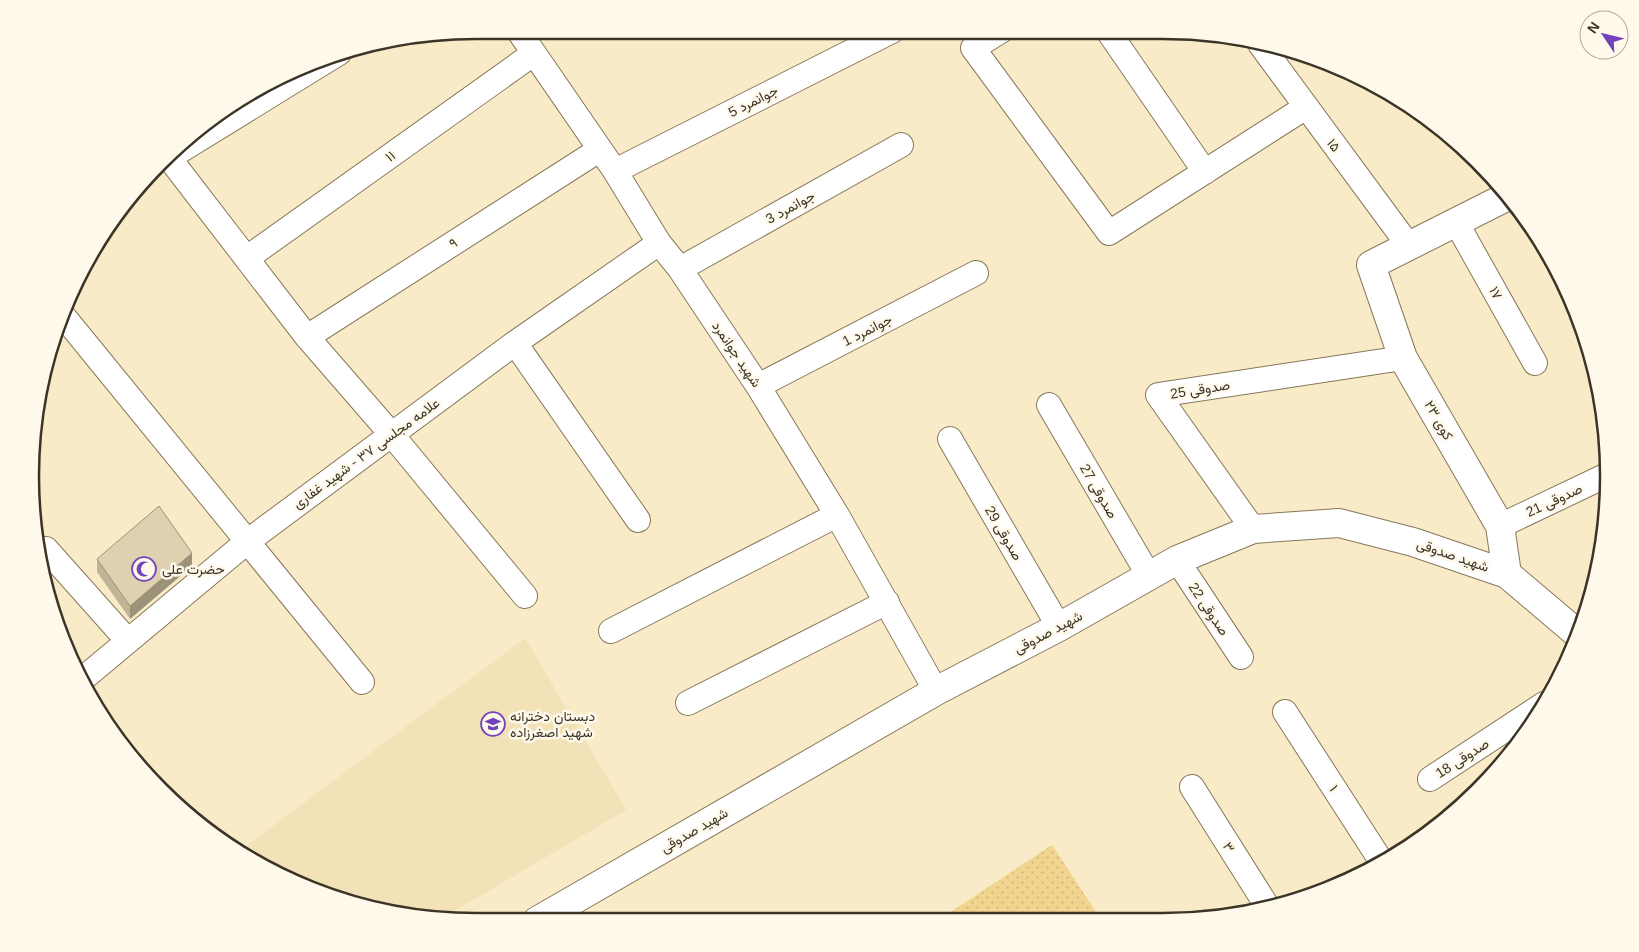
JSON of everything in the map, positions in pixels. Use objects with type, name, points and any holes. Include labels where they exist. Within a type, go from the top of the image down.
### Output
[{"type":"main road","points":[[1409,246],[1501,199]]},
{"type":"main road","name":"کوی ۲۳","points":[[1409,246],[1371,265],[1403,358],[1500,526],[1507,574]]},
{"type":"main road","name":"شهید صدوقی","points":[[551,913],[936,691],[1059,627],[1177,560],[1253,529],[1339,523],[1413,542],[1507,574],[1572,629]]},
{"type":"street","name":"شهید جوانمرد","points":[[524,39],[614,171],[659,243],[680,269],[758,386],[837,515],[936,691]]},
{"type":"street","name":"جوانمرد 5","points":[[614,171],[876,39]]},
{"type":"street","points":[[988,39],[973,48],[1109,234],[1306,107]]},
{"type":"street","points":[[1114,39],[1205,172]]},
{"type":"street","name":"۱۵","points":[[1265,51],[1409,246]]},
{"type":"street","name":"۱۱","points":[[247,258],[533,54]]},
{"type":"street","points":[[193,143],[306,74]]},
{"type":"street","name":"جوانمرد 3","points":[[680,269],[901,145]]},
{"type":"street","name":"۹","points":[[307,337],[599,150]]},
{"type":"street","points":[[172,162],[307,337],[392,435],[525,596]]},
{"type":"street","name":"۱۷","points":[[1456,222],[1535,363]]},
{"type":"street","name":"علامه مجلسی ۳۷ - شهید غفاری","points":[[87,675],[248,541],[516,343],[659,243]]},
{"type":"street","name":"جوانمرد 1","points":[[758,386],[976,273]]},
{"type":"street","points":[[67,322],[362,682]]},
{"type":"street","points":[[516,343],[638,520]]},
{"type":"street","name":"صدوقی 25","points":[[1253,529],[1158,396],[1403,358]]},
{"type":"street","name":"صدوقی 27","points":[[1049,405],[1149,576]]},
{"type":"street","name":"صدوقی 29","points":[[950,439],[1059,627]]},
{"type":"street","name":"صدوقی 21","points":[[1500,526],[1600,478]]},
{"type":"street","points":[[611,632],[837,515]]},
{"type":"street","points":[[46,550],[128,640]]},
{"type":"street","name":"صدوقی 22","points":[[1177,560],[1241,657]]},
{"type":"street","points":[[688,703],[887,602]]},
{"type":"street","name":"۱","points":[[1285,712],[1378,857]]},
{"type":"street","name":"صدوقی 18","points":[[1430,779],[1531,713]]},
{"type":"street","name":"۳","points":[[1192,787],[1264,901]]},
{"type":"shaded area","name":"دبستان دخترانه شهید اصغرزاده","points":[[525,638],[626,810],[452,912],[419,910],[391,905],[335,890],[283,868],[244,847]]},
{"type":"shaded area","points":[[1052,845],[1097,913],[949,913]]},
{"type":"building","name":"حضرت علی","points":[[159,506],[192,553],[130,606],[97,559]]},
{"type":"place","name":"حضرت علی","points":[[144,569]]},
{"type":"place","name":"دبستان دخترانه شهید اصغرزاده","points":[[493,724]]}]
